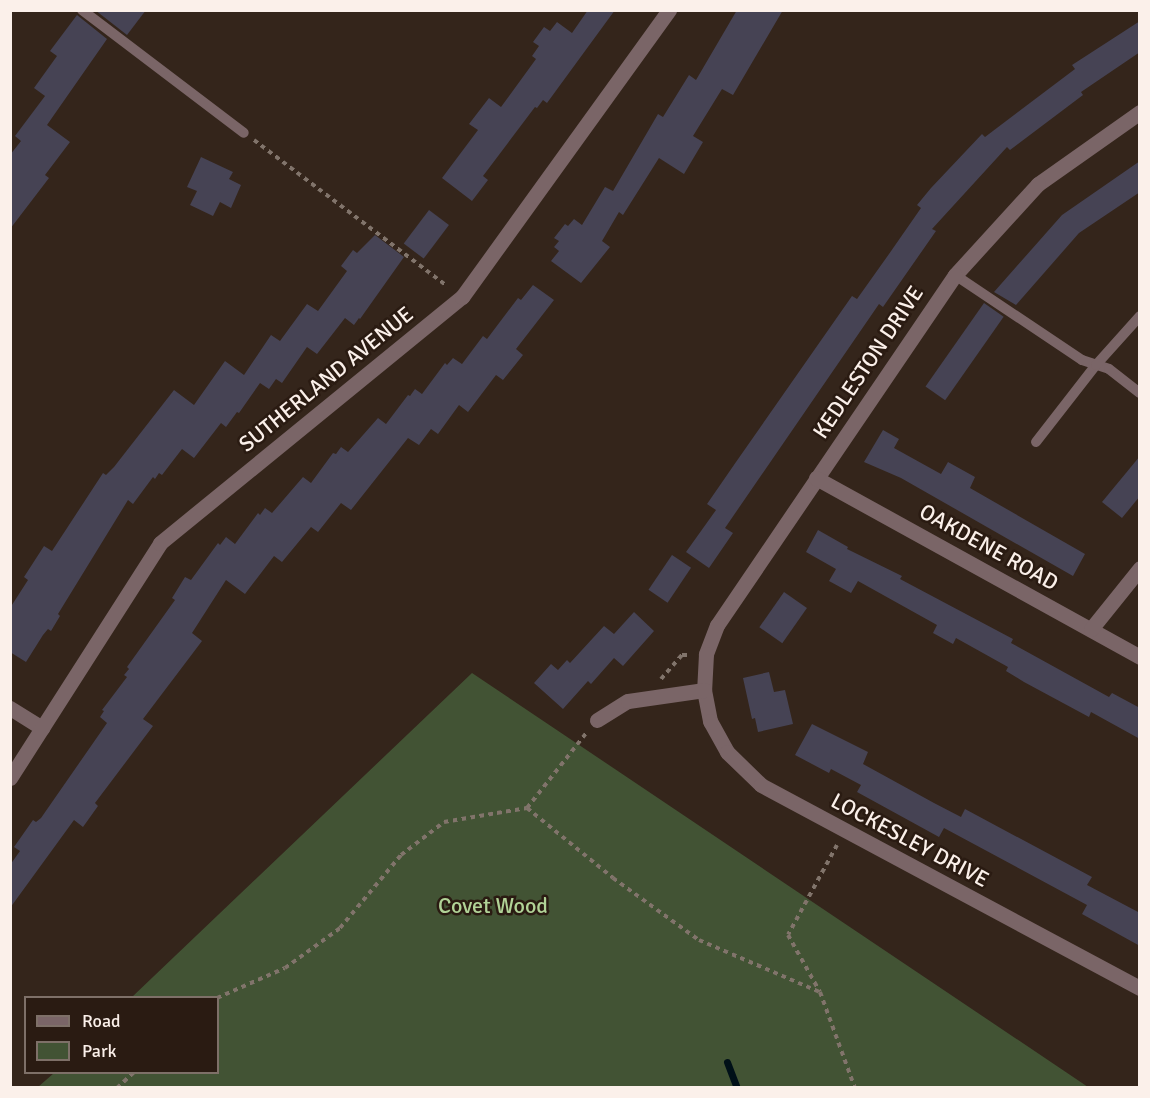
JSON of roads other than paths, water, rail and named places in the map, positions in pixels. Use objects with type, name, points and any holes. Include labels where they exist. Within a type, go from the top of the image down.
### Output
[{"type":"street","name":"SUTHERLAND AVENUE","points":[[10,778],[160,543],[462,297],[669,10]]},
{"type":"street","name":"KEDLESTON DRIVE","points":[[704,690],[706,654],[717,625],[955,275],[1038,184],[1140,112]]},
{"type":"street","name":"OAKDENE ROAD","points":[[816,478],[1140,657]]},
{"type":"street","points":[[1090,629],[1140,568]]},
{"type":"street","points":[[597,720],[628,701],[704,690]]},
{"type":"street","name":"LOCKESLEY DRIVE","points":[[704,690],[710,721],[727,752],[760,785],[1140,988]]},
{"type":"street","points":[[10,708],[42,728]]},
{"type":"lane","points":[[82,10],[244,133]]},
{"type":"lane","points":[[955,275],[1082,360],[1109,369],[1140,393]]},
{"type":"lane","points":[[1036,442],[1096,365],[1140,316]]},
{"type":"waterway","points":[[727,1062],[737,1088]]},
{"type":"park label","name":"Covet Wood","points":[[493,906]]}]
